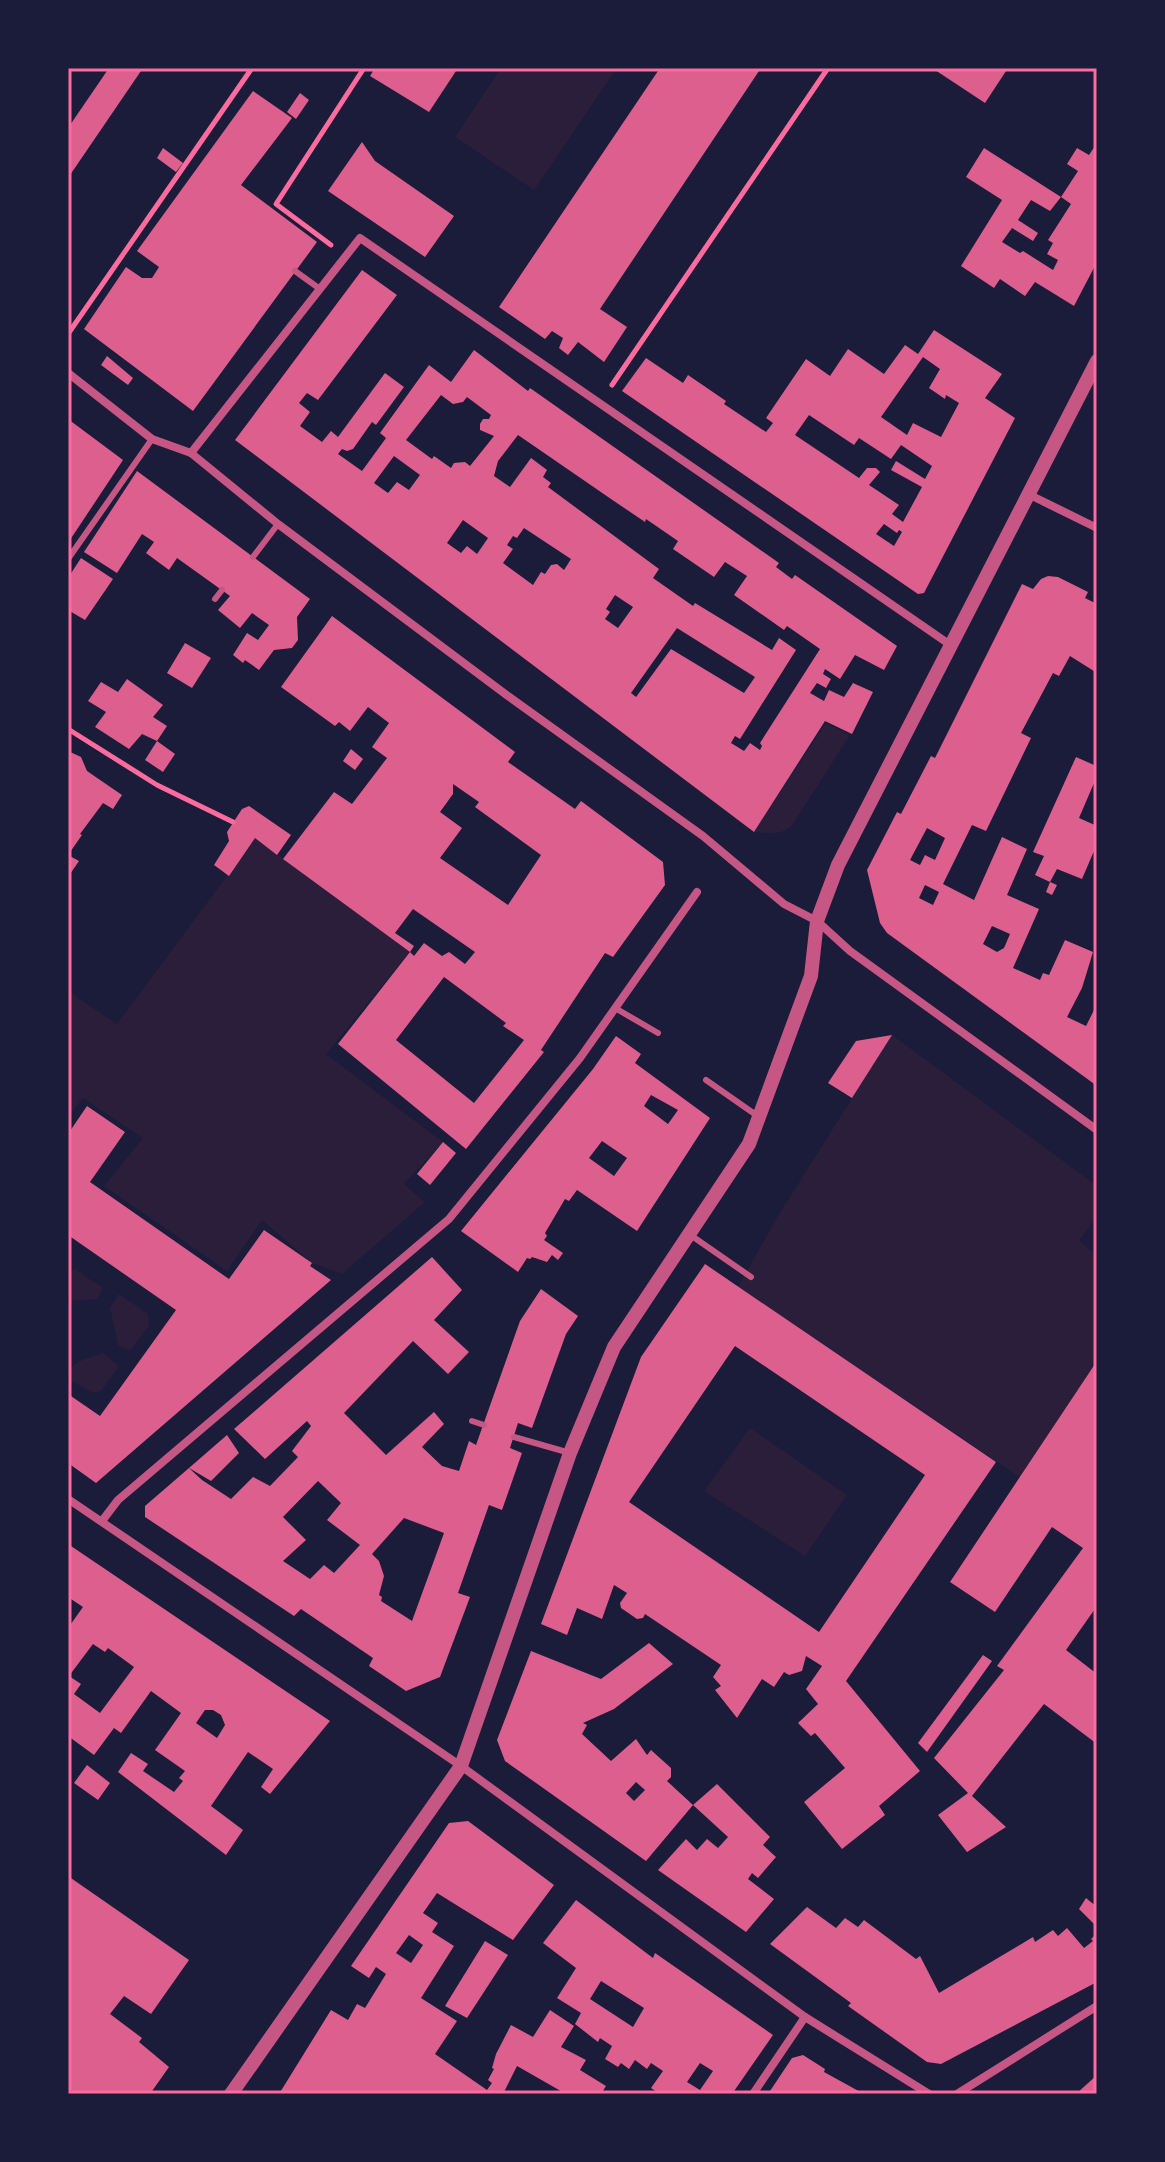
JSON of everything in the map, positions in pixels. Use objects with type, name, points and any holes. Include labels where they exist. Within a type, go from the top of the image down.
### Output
[{"type":"street","points":[[191,453],[360,238],[949,644]]},
{"type":"street","points":[[231,2094],[461,1766],[570,1453],[614,1347],[749,1144],[811,976],[817,921],[838,865],[1097,361]]},
{"type":"street","points":[[68,373],[152,439],[191,453],[278,524],[508,696],[703,836],[784,904],[817,921],[850,951],[1097,1130]]},
{"type":"street","points":[[1028,494],[1097,528]]},
{"type":"street","points":[[102,1521],[118,1500],[449,1219],[580,1058],[697,892]]},
{"type":"street","points":[[68,1499],[461,1766],[805,2017],[929,2094]]},
{"type":"street","points":[[957,2094],[1097,2006]]},
{"type":"street","points":[[753,2094],[805,2017]]},
{"type":"lane","points":[[295,271],[320,289]]},
{"type":"lane","points":[[68,559],[152,439]]},
{"type":"lane","points":[[253,557],[278,524]]},
{"type":"lane","points":[[215,599],[222,590]]},
{"type":"lane","points":[[615,1008],[658,1033]]},
{"type":"lane","points":[[706,1080],[759,1117]]},
{"type":"lane","points":[[689,1234],[751,1277]]},
{"type":"lane","points":[[472,1421],[484,1425]]},
{"type":"lane","points":[[514,1437],[570,1453]]},
{"type":"path","points":[[68,334],[252,68]]},
{"type":"path","points":[[346,256],[276,204],[364,68]]},
{"type":"path","points":[[612,385],[828,68]]},
{"type":"path","points":[[68,729],[157,785],[233,822]]},
{"type":"shaded area","points":[[501,68],[617,68],[534,190],[455,137]]},
{"type":"shaded area","points":[[826,723],[850,735],[793,824],[780,832],[754,832]]},
{"type":"shaded area","points":[[255,838],[410,952],[326,1054],[443,1142],[404,1184],[425,1202],[342,1274],[312,1263],[262,1220],[227,1271],[104,1186],[143,1138],[83,1098],[68,1117],[68,991],[117,1024]]},
{"type":"shaded area","points":[[892,1035],[1097,1186],[1097,1216],[1079,1241],[1097,1255],[1097,1362],[1021,1478],[738,1287],[779,1214]]},
{"type":"shaded area","points":[[75,1269],[103,1288],[97,1299],[68,1301],[68,1271]]},
{"type":"shaded area","points":[[119,1294],[148,1314],[149,1325],[130,1351],[118,1345],[110,1308]]},
{"type":"shaded area","points":[[103,1353],[119,1366],[101,1391],[93,1393],[68,1379],[75,1364]]},
{"type":"shaded area","points":[[750,1428],[847,1495],[805,1556],[704,1491]]},
{"type":"building","points":[[109,68],[143,68],[68,178],[68,128]]},
{"type":"building","points":[[375,68],[458,68],[429,112],[370,76]]},
{"type":"building","points":[[660,68],[761,68],[600,309],[627,327],[604,362],[578,342],[568,355],[559,348],[563,338],[552,331],[545,339],[499,307]]},
{"type":"building","points":[[932,68],[1008,68],[985,103]]},
{"type":"building","points":[[253,91],[292,118],[241,185],[317,242],[193,411],[84,329],[126,267],[142,278],[152,278],[159,267],[137,251]]},
{"type":"building","points":[[300,93],[309,100],[296,119],[287,112]]},
{"type":"building","points":[[362,142],[375,161],[454,216],[425,257],[328,191]]},
{"type":"building","points":[[1097,143],[1097,262],[1074,306],[1035,282],[1025,296],[1000,279],[994,288],[961,266],[1002,200],[966,177],[984,148],[1061,197],[1078,171],[1067,164],[1077,148],[1089,155]],"holes":[[[1061,197],[1071,204],[1048,240],[1053,243],[1047,254],[1058,260],[1053,270],[1002,242],[1012,228],[1033,241],[1038,233],[1018,220],[1031,200],[1050,211]]]},
{"type":"building","points":[[163,148],[183,163],[176,172],[157,158]]},
{"type":"building","points":[[362,270],[397,295],[318,400],[307,393],[299,403],[310,412],[300,426],[322,442],[331,431],[338,437],[385,373],[404,387],[376,425],[372,422],[353,449],[342,449],[338,454],[362,471],[386,438],[380,433],[429,365],[451,382],[474,350],[528,391],[530,388],[779,563],[776,567],[792,579],[795,575],[897,646],[884,670],[855,655],[840,679],[825,669],[823,674],[831,679],[826,688],[817,683],[810,693],[824,701],[829,690],[844,697],[853,683],[873,692],[852,734],[825,721],[754,832],[235,440]],"holes":[[[441,395],[453,404],[463,402],[467,397],[491,415],[489,419],[483,419],[480,430],[494,436],[470,466],[465,462],[454,463],[451,468],[406,440]],[[518,435],[678,541],[673,549],[714,577],[725,562],[747,576],[734,595],[784,630],[787,626],[820,649],[760,743],[760,750],[750,743],[744,751],[731,743],[735,736],[740,739],[796,650],[779,638],[772,650],[695,603],[693,606],[653,578],[659,569],[548,487],[551,483],[543,477],[547,470],[531,458],[510,487],[494,476],[498,461]],[[394,456],[420,475],[409,490],[397,482],[388,493],[374,483]],[[463,520],[488,538],[477,554],[467,546],[461,553],[447,543]],[[524,528],[571,559],[564,570],[557,564],[551,565],[545,574],[541,572],[533,585],[503,563],[513,549],[507,545],[513,536],[517,538]],[[615,595],[633,607],[618,628],[605,619],[610,612],[606,609]],[[677,628],[755,677],[744,693],[671,649],[636,697],[631,693]]]},
{"type":"building","points":[[934,330],[1002,374],[985,398],[1015,418],[924,593],[918,594],[622,391],[646,358],[683,383],[688,375],[766,432],[773,423],[766,418],[806,359],[830,376],[848,349],[884,374],[905,345],[918,354]],"holes":[[[923,357],[940,369],[929,388],[945,399],[946,395],[959,403],[941,437],[913,423],[907,435],[881,417]],[[809,415],[854,445],[859,438],[891,459],[901,445],[932,466],[925,479],[896,461],[891,470],[922,487],[903,522],[892,514],[899,505],[869,485],[880,472],[876,468],[867,468],[859,478],[795,435]],[[884,524],[897,533],[899,530],[902,532],[894,546],[876,534]]]},
{"type":"building","points":[[107,356],[133,378],[128,385],[101,365]]},
{"type":"building","points":[[68,419],[123,460],[68,543]]},
{"type":"building","points":[[137,471],[310,599],[297,617],[298,640],[292,648],[274,650],[259,670],[245,660],[243,663],[233,655],[247,633],[258,640],[269,625],[252,613],[240,628],[218,610],[230,596],[177,558],[169,570],[146,553],[154,542],[142,534],[117,573],[84,552]]},
{"type":"building","points":[[81,558],[113,579],[85,620],[68,610],[68,578]]},
{"type":"building","points":[[1058,577],[1088,592],[1085,598],[1097,604],[1097,673],[1070,656],[1059,676],[1053,673],[1021,733],[1031,738],[986,831],[972,825],[943,884],[974,900],[1002,837],[1027,849],[1007,895],[1039,909],[1013,968],[1040,980],[1043,973],[1049,975],[1065,940],[1093,952],[1082,988],[1067,1017],[1086,1026],[1097,1004],[1097,1086],[887,933],[880,923],[867,870],[931,756],[935,758],[1022,584],[1033,589],[1041,579]],"holes":[[[927,828],[945,838],[935,860],[925,855],[920,865],[910,860]],[[925,885],[939,892],[933,905],[919,898]],[[992,926],[1010,934],[1004,948],[997,952],[983,944]]]},
{"type":"building","points":[[332,616],[515,752],[508,762],[575,809],[581,801],[663,862],[665,885],[613,957],[605,953],[541,1050],[544,1052],[466,1149],[338,1044],[410,952],[283,859],[334,792],[352,804],[387,758],[372,747],[389,723],[368,707],[350,731],[339,722],[335,726],[281,687]],"holes":[[[453,784],[479,802],[475,807],[541,855],[508,905],[440,858],[462,828],[440,812],[453,794]],[[413,909],[475,952],[465,964],[449,952],[442,956],[424,943],[414,956],[410,952],[414,946],[395,933]],[[444,977],[524,1040],[474,1103],[396,1040]]]},
{"type":"building","points":[[185,643],[211,658],[192,688],[167,673]]},
{"type":"building","points":[[127,679],[163,705],[153,717],[167,726],[157,741],[142,734],[129,749],[95,727],[106,712],[88,701],[101,682],[118,692]]},
{"type":"building","points":[[157,741],[175,754],[163,772],[145,760]]},
{"type":"building","points":[[351,749],[363,759],[355,770],[343,761]]},
{"type":"building","points":[[68,751],[81,757],[87,771],[122,795],[113,809],[103,803],[68,855]]},
{"type":"building","points":[[1076,757],[1094,765],[1097,757],[1097,776],[1079,818],[1097,826],[1097,844],[1082,879],[1057,869],[1050,882],[1035,875],[1044,856],[1033,852]]},
{"type":"building","points":[[249,806],[291,835],[277,855],[255,838],[229,876],[214,865],[229,841],[227,832],[242,809]]},
{"type":"building","points":[[68,855],[79,861],[68,877]]},
{"type":"building","points":[[1050,882],[1057,885],[1052,895],[1046,892]]},
{"type":"building","points":[[892,1035],[852,1098],[828,1083],[856,1041]]},
{"type":"building","points":[[616,1036],[641,1054],[635,1063],[710,1118],[637,1231],[577,1190],[569,1201],[565,1199],[545,1233],[547,1236],[544,1240],[563,1253],[558,1260],[552,1255],[547,1262],[527,1258],[518,1272],[461,1231],[593,1069]],"holes":[[[651,1095],[678,1110],[668,1124],[644,1106]],[[602,1141],[627,1158],[614,1176],[589,1158]]]},
{"type":"building","points":[[87,1106],[125,1132],[90,1182],[229,1279],[264,1230],[331,1280],[96,1483],[68,1463],[68,1394],[100,1416],[176,1310],[68,1235],[68,1134]]},
{"type":"building","points":[[443,1142],[456,1153],[430,1185],[417,1174]]},
{"type":"building","points":[[432,1257],[462,1290],[434,1320],[469,1352],[448,1374],[413,1341],[344,1413],[386,1455],[434,1412],[444,1424],[422,1447],[442,1466],[459,1471],[469,1441],[476,1445],[520,1321],[541,1289],[578,1316],[566,1334],[532,1428],[518,1423],[510,1448],[522,1453],[502,1510],[489,1505],[458,1593],[470,1597],[440,1677],[406,1691],[369,1666],[373,1658],[301,1609],[294,1616],[145,1517],[145,1506],[189,1468],[231,1499],[253,1477],[270,1486],[298,1457],[292,1451],[311,1426],[307,1421],[265,1459],[234,1429]],"holes":[[[318,1481],[341,1503],[327,1520],[360,1545],[334,1573],[324,1565],[310,1579],[283,1561],[306,1540],[283,1517]],[[404,1518],[444,1533],[412,1621],[381,1601],[379,1595],[384,1576],[379,1561],[372,1554]]]},
{"type":"building","points":[[705,1264],[996,1462],[846,1681],[920,1771],[879,1806],[885,1815],[842,1849],[804,1802],[845,1768],[815,1733],[811,1736],[798,1723],[818,1704],[806,1689],[822,1666],[806,1656],[802,1671],[789,1675],[784,1672],[774,1687],[762,1679],[737,1718],[715,1690],[721,1686],[713,1677],[721,1665],[645,1614],[637,1619],[621,1608],[620,1603],[627,1593],[614,1585],[602,1619],[577,1608],[567,1635],[541,1624],[641,1357]],"holes":[[[735,1346],[925,1475],[819,1632],[629,1502]]]},
{"type":"building","points":[[1097,1361],[1097,1606],[1066,1650],[1097,1674],[1097,1744],[1044,1704],[972,1796],[1006,1827],[967,1852],[938,1815],[968,1793],[934,1758],[1004,1670],[997,1666],[1083,1548],[1052,1527],[995,1612],[950,1582]]},
{"type":"building","points":[[227,1435],[239,1453],[211,1481],[189,1468]]},
{"type":"building","points":[[68,1544],[330,1721],[270,1794],[261,1787],[273,1769],[248,1752],[211,1806],[243,1830],[226,1855],[118,1772],[131,1753],[148,1764],[143,1771],[174,1792],[183,1781],[179,1778],[185,1771],[155,1750],[181,1713],[151,1691],[121,1733],[114,1728],[94,1755],[68,1736],[68,1628],[83,1607],[68,1597]],"holes":[[[93,1644],[105,1652],[108,1648],[134,1667],[100,1713],[74,1694],[81,1684],[69,1676]],[[205,1710],[221,1715],[225,1725],[217,1738],[196,1723]]]},
{"type":"building","points":[[649,1643],[673,1664],[614,1709],[583,1723],[587,1725],[582,1734],[611,1761],[636,1739],[647,1755],[651,1750],[671,1768],[671,1777],[667,1781],[693,1805],[646,1861],[505,1761],[497,1740],[531,1651],[601,1679]],"holes":[[[636,1782],[645,1790],[634,1801],[626,1793]]]},
{"type":"building","points":[[983,1655],[992,1661],[927,1752],[918,1743]]},
{"type":"building","points":[[87,1765],[110,1783],[98,1800],[74,1783]]},
{"type":"building","points":[[717,1784],[770,1837],[763,1845],[776,1857],[758,1878],[752,1873],[748,1879],[774,1899],[746,1932],[658,1870],[686,1839],[697,1850],[707,1839],[718,1848],[728,1837],[693,1805]]},
{"type":"building","points":[[468,1821],[554,1885],[513,1940],[437,1893],[423,1913],[438,1923],[432,1932],[454,1946],[421,1998],[457,2021],[435,2054],[487,2090],[492,2083],[488,2080],[494,2069],[496,2054],[511,2025],[533,2037],[550,2010],[574,2026],[561,2047],[586,2060],[580,2070],[606,2086],[601,2094],[566,2094],[517,2066],[503,2094],[279,2094],[331,2010],[348,2020],[357,2004],[365,2008],[386,1974],[376,1967],[369,1978],[351,1966],[449,1823]],"holes":[[[409,1935],[423,1945],[411,1963],[396,1953]]]},
{"type":"building","points":[[68,1876],[189,1960],[151,2014],[124,1996],[110,2014],[142,2038],[139,2042],[169,2067],[150,2094],[68,2094]]},
{"type":"building","points":[[1086,1898],[1097,1907],[1097,1927],[1079,1909]]},
{"type":"building","points":[[576,1900],[653,1958],[655,1953],[773,2035],[732,2094],[660,2094],[651,2088],[663,2071],[651,2063],[647,2069],[635,2060],[629,2069],[621,2063],[618,2067],[605,2059],[612,2046],[600,2038],[598,2042],[575,2024],[581,2013],[557,1998],[576,1968],[543,1943]],"holes":[[[601,1981],[644,2008],[633,2027],[590,1999]],[[700,2063],[713,2071],[700,2090],[687,2082]]]},
{"type":"building","points":[[807,1907],[836,1928],[845,1918],[858,1927],[864,1920],[916,1959],[920,1956],[939,1993],[1033,1937],[1035,1942],[1053,1930],[1058,1936],[1067,1928],[1084,1948],[1097,1933],[1097,1982],[941,2064],[927,2062],[848,2006],[851,2003],[770,1944]]},
{"type":"building","points":[[485,1941],[508,1955],[467,2018],[445,2006]]},
{"type":"building","points":[[803,2055],[825,2069],[824,2072],[864,2094],[768,2094],[792,2058]]},
{"type":"building","points":[[1097,2075],[1097,2094],[1076,2094]]}]
